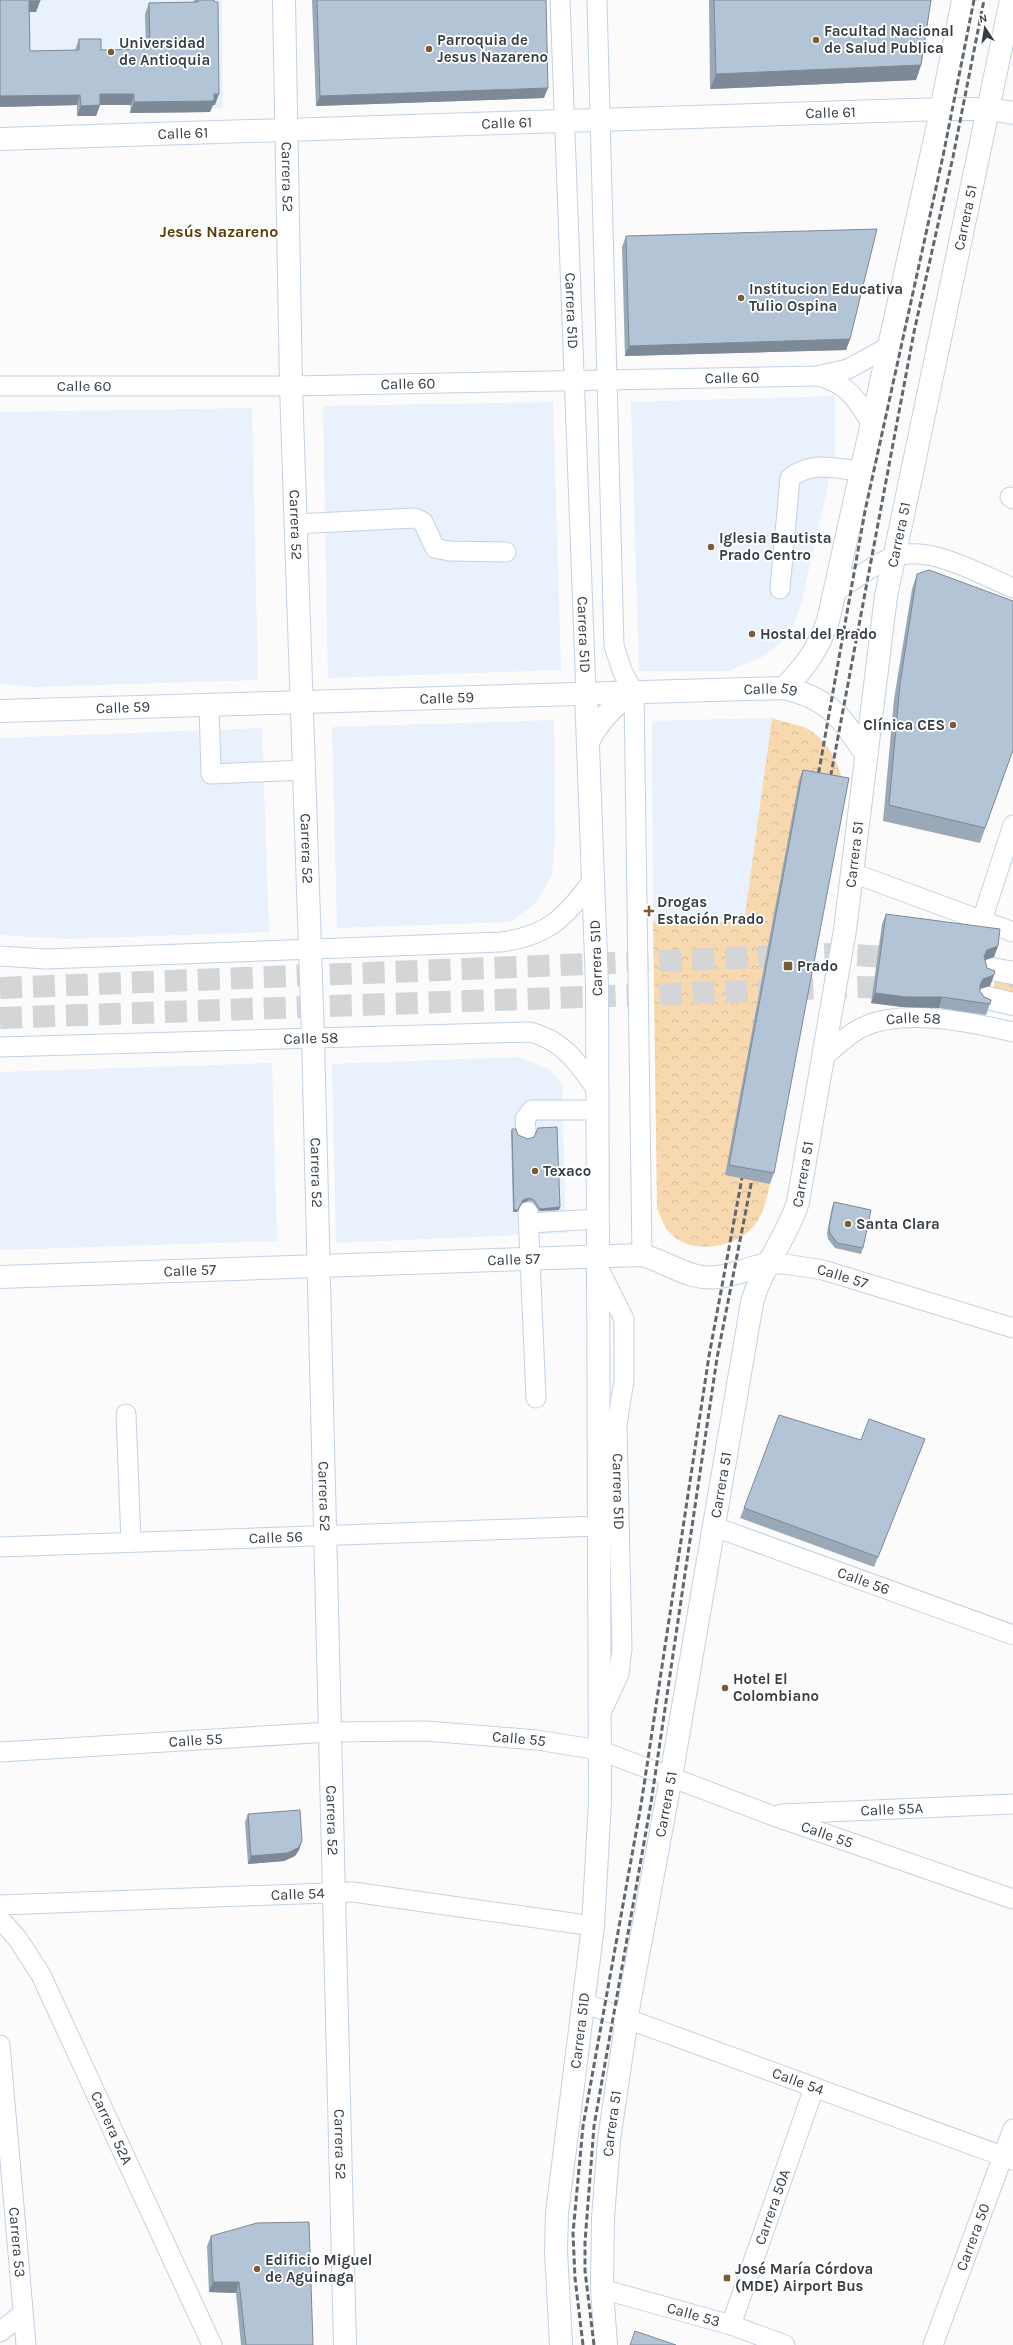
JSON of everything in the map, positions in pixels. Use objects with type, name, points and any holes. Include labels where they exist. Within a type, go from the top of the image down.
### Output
[{"type":"main road","name":"Carrera 52","points":[[284,0],[291,386],[313,1037],[345,2345]]},
{"type":"main road","points":[[784,688],[808,663],[817,649],[828,621],[942,109],[964,0]]},
{"type":"main road","name":"Carrera 51","points":[[606,2345],[602,2289],[603,2218],[606,2166],[627,2019],[715,1527],[752,1303],[768,1264],[787,1231],[798,1202],[838,978],[880,635],[892,557],[989,109],[1011,0]]},
{"type":"main road","name":"Calle 61","points":[[0,139],[942,109],[989,109],[1013,113]]},
{"type":"main road","name":"Calle 59","points":[[0,711],[784,688],[811,696],[837,714],[866,754]]},
{"type":"main road","points":[[588,742],[596,727],[607,713],[634,692]]},
{"type":"main road","name":"Carrera 51D","points":[[561,2345],[556,2251],[557,2213],[593,1926],[598,1862],[598,1100],[593,880],[586,693]]},
{"type":"main road","points":[[988,998],[1013,1004]]},
{"type":"main road","name":"Calle 57","points":[[0,1277],[530,1258],[599,1262],[642,1255],[686,1273],[702,1277],[728,1276],[768,1264]]},
{"type":"street","name":"Carrera 51D","points":[[560,0],[573,381],[586,693]]},
{"type":"street","name":"Carrera 51D","points":[[597,0],[614,646],[623,673],[634,692],[642,1255]]},
{"type":"street","name":"Calle 60","points":[[0,386],[291,386],[817,376],[848,369],[888,347]]},
{"type":"street","name":"Calle 60","points":[[817,376],[832,380],[851,392],[871,423]]},
{"type":"street","points":[[780,589],[790,478],[799,471],[813,466],[861,471]]},
{"type":"street","points":[[295,524],[415,518],[423,522],[435,548],[449,551],[506,552]]},
{"type":"street","points":[[835,592],[892,557],[919,554],[935,556],[1013,588]]},
{"type":"street","points":[[209,705],[212,774],[304,770]]},
{"type":"street","points":[[982,920],[1013,824]]},
{"type":"street","points":[[852,873],[1013,932]]},
{"type":"street","points":[[0,956],[46,959],[521,940],[542,932],[560,920],[574,905],[593,880]]},
{"type":"street","name":"Calle 58","points":[[824,1056],[847,1036],[862,1027],[882,1020],[900,1018],[962,1023],[1013,1032]]},
{"type":"street","name":"Calle 58","points":[[0,1047],[530,1032],[544,1035],[566,1050],[598,1100]]},
{"type":"street","points":[[526,1131],[525,1119],[532,1110],[598,1100]]},
{"type":"street","points":[[536,1398],[529,1217],[598,1220]]},
{"type":"street","name":"Carrera 51D","points":[[599,1262],[624,1319],[624,1380],[617,1425],[622,1649],[619,1674],[599,1715]]},
{"type":"street","name":"Calle 57","points":[[768,1264],[785,1264],[823,1270],[1013,1328]]},
{"type":"street","points":[[126,1414],[132,1542]]},
{"type":"street","name":"Calle 56","points":[[0,1547],[599,1526]]},
{"type":"street","name":"Calle 56","points":[[715,1527],[1013,1635]]},
{"type":"street","name":"Calle 55","points":[[0,1752],[330,1732],[426,1731],[537,1740],[599,1750],[771,1814],[1013,1899]]},
{"type":"street","name":"Calle 55A","points":[[771,1814],[1013,1804]]},
{"type":"street","name":"Calle 54","points":[[0,1905],[353,1892],[593,1926]]},
{"type":"street","name":"Carrera 52A","points":[[0,1919],[17,1938],[41,1976],[212,2345]]},
{"type":"street","name":"Calle 54","points":[[584,2003],[1008,2158]]},
{"type":"street","name":"Carrera 53","points":[[0,2045],[22,2314],[26,2345]]},
{"type":"street","name":"Carrera 50A","points":[[731,2325],[814,2088]]},
{"type":"street","name":"Carrera 50","points":[[933,2345],[1008,2158],[1013,2129]]},
{"type":"street","name":"Calle 53","points":[[602,2289],[731,2325],[784,2345]]},
{"type":"street","points":[[0,2332],[22,2314]]},
{"type":"shaded area","name":"Universidad de Antioquia","points":[[0,0],[222,0],[223,108],[211,109],[210,112],[196,112],[188,105],[188,113],[174,113],[173,105],[165,105],[165,113],[151,113],[150,105],[143,113],[130,113],[130,105],[96,105],[96,116],[77,116],[76,105],[0,107]]},
{"type":"shaded area","points":[[835,396],[835,454],[802,601],[790,636],[762,657],[728,671],[639,671],[631,402]]},
{"type":"shaded area","points":[[553,402],[561,670],[328,678],[323,406]]},
{"type":"shaded area","points":[[252,408],[258,680],[37,687],[0,684],[0,412]]},
{"type":"shaded area","points":[[772,718],[744,922],[653,922],[652,721]]},
{"type":"shaded area","points":[[554,720],[555,835],[552,875],[536,903],[510,922],[337,928],[332,727]]},
{"type":"shaded area","points":[[262,728],[269,932],[67,939],[0,935],[0,738]]},
{"type":"shaded area","points":[[518,1057],[549,1069],[562,1084],[566,1233],[336,1243],[332,1064]]},
{"type":"shaded area","points":[[272,1063],[277,1241],[0,1250],[0,1072]]},
{"type":"green space","points":[[772,718],[800,726],[816,734],[828,747],[840,771],[845,789],[770,1184],[765,1203],[758,1221],[741,1237],[722,1245],[700,1247],[680,1241],[672,1235],[661,1219],[657,1208],[653,922],[744,922]]},
{"type":"green space","points":[[995,979],[1013,983],[1013,994],[993,990]]},
{"type":"building","name":"Universidad de Antioquia","points":[[0,0],[40,0],[29,1],[30,51],[79,50],[79,39],[101,39],[101,50],[150,49],[149,3],[198,2],[198,0],[214,0],[214,2],[218,2],[219,94],[214,94],[214,101],[134,102],[134,94],[100,94],[100,105],[81,106],[80,95],[0,96]]},
{"type":"building","name":"Parroquia de Jesus Nazareno","points":[[317,0],[546,0],[548,88],[320,96]]},
{"type":"building","name":"Facultad Nacional de Salud Publica","points":[[714,0],[931,0],[921,65],[716,74]]},
{"type":"building","name":"Institucion Educativa Tulio Ospina","points":[[877,229],[850,339],[629,346],[626,236]]},
{"type":"building","name":"Clínica CES","points":[[929,570],[1013,601],[1013,750],[985,828],[889,805],[900,684],[917,574]]},
{"type":"building","name":"Prado","points":[[803,770],[849,778],[774,1173],[729,1165]]},
{"type":"building","points":[[886,914],[1000,929],[998,946],[987,950],[984,956],[987,968],[995,971],[994,975],[983,979],[980,985],[980,991],[984,997],[991,1000],[990,1004],[942,997],[906,997],[875,993]]},
{"type":"building","name":"Texaco","points":[[557,1127],[560,1207],[540,1209],[534,1200],[529,1198],[523,1200],[518,1210],[514,1210],[512,1129],[516,1129],[518,1135],[528,1139],[534,1137],[538,1128]]},
{"type":"building","name":"Santa Clara","points":[[834,1202],[871,1210],[863,1248],[837,1243],[830,1233],[829,1227]]},
{"type":"building","points":[[779,1415],[861,1440],[869,1419],[925,1439],[878,1557],[744,1508]]},
{"type":"building","points":[[300,1810],[302,1841],[298,1848],[287,1853],[251,1856],[248,1814]]},
{"type":"building","name":"Edificio Miguel de Aguinaga","points":[[309,2222],[313,2345],[246,2345],[239,2282],[213,2282],[211,2236],[257,2223]]},
{"type":"building","points":[[635,2331],[676,2345],[630,2345]]},
{"type":"tunnel","points":[[0,988],[832,954],[908,958]]},
{"type":"tunnel","points":[[0,1018],[858,987],[902,988]]},
{"type":"railway","points":[[817,782],[865,511],[943,156],[974,0]]},
{"type":"railway","points":[[829,785],[914,332],[953,157],[984,0]]},
{"type":"railway","points":[[583,2345],[575,2278],[573,2233],[583,2126],[641,1805],[709,1356],[744,1167]]},
{"type":"railway","points":[[594,2345],[585,2271],[585,2242],[594,2126],[651,1803],[717,1358],[754,1169]]},
{"type":"place","name":"Facultad Nacional de Salud Publica","points":[[816,40]]},
{"type":"place","name":"Parroquia de Jesus Nazareno","points":[[429,49]]},
{"type":"place","name":"Universidad de Antioquia","points":[[111,52]]},
{"type":"place","name":"Institucion Educativa Tulio Ospina","points":[[741,298]]},
{"type":"place","name":"Iglesia Bautista Prado Centro","points":[[711,547]]},
{"type":"place","name":"Hostal del Prado","points":[[752,634]]},
{"type":"place","name":"Clínica CES","points":[[953,725]]},
{"type":"place","name":"Drogas Estación Prado","points":[[649,911]]},
{"type":"place","name":"Prado","points":[[788,966]]},
{"type":"place","name":"Texaco","points":[[535,1171]]},
{"type":"place","name":"Santa Clara","points":[[848,1224]]},
{"type":"place","name":"Hotel El Colombiano","points":[[725,1688]]},
{"type":"place","name":"Edificio Miguel de Aguinaga","points":[[257,2269]]},
{"type":"place","name":"José María Córdova (MDE) Airport Bus","points":[[727,2278]]},
{"type":"district","name":"Jesús Nazareno","points":[[219,231]]}]
